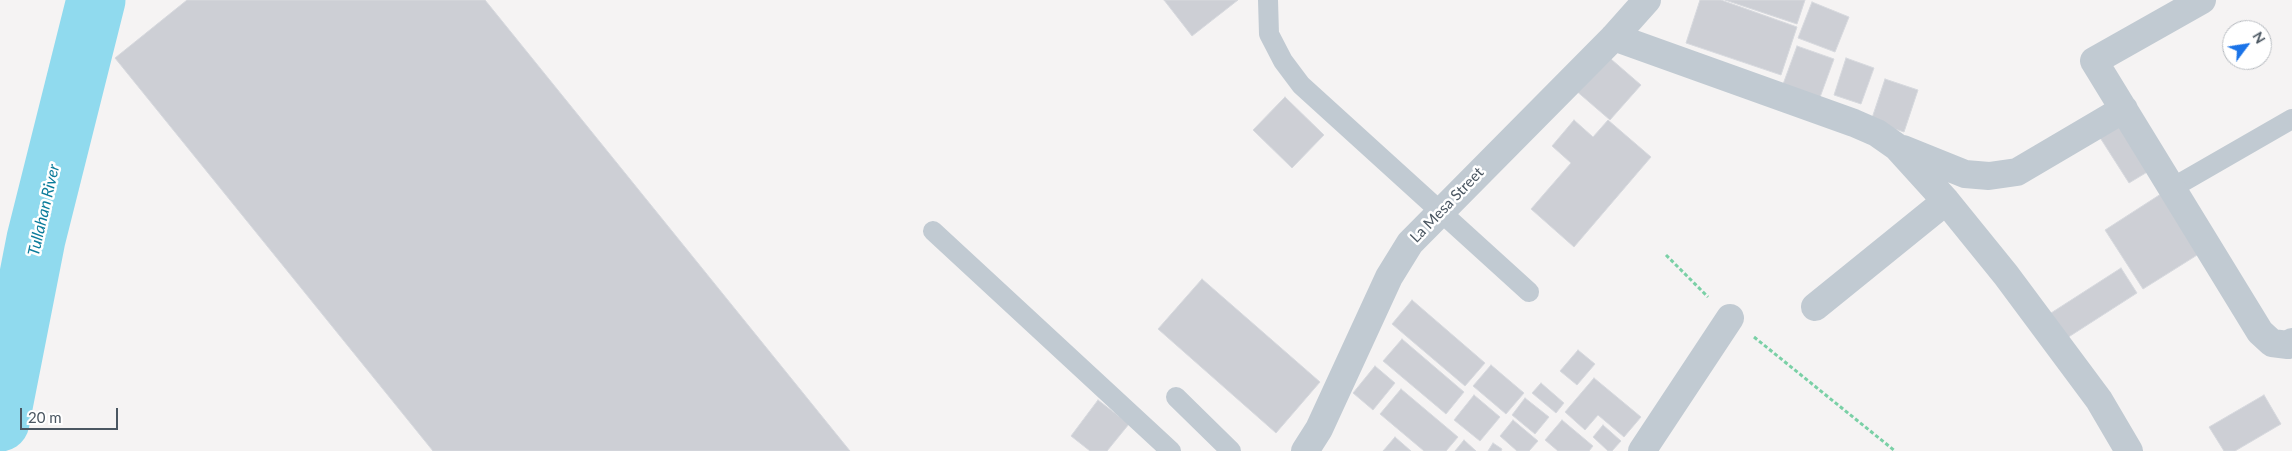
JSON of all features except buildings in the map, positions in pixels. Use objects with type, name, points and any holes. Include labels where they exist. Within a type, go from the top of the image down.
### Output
[{"type":"street","name":"La Mesa Street","points":[[1305,451],[1319,429],[1389,277],[1410,243],[1614,37],[1647,0]]},
{"type":"street","points":[[2202,0],[2094,61],[2260,332],[2272,343],[2288,345],[2292,342]]},
{"type":"street","points":[[1614,37],[1854,123],[1877,133],[1897,147],[1946,201],[2006,275],[2099,400],[2129,451]]},
{"type":"street","points":[[1897,147],[1965,174],[1990,176],[2017,172],[2124,109]]},
{"type":"street","points":[[1815,307],[1946,201]]},
{"type":"street","points":[[1642,451],[1730,318]]},
{"type":"lane","points":[[1268,0],[1269,34],[1282,61],[1301,85],[1529,292]]},
{"type":"lane","points":[[2172,188],[2292,119]]},
{"type":"lane","points":[[933,231],[1171,451]]},
{"type":"lane","points":[[1176,397],[1231,451]]},
{"type":"path","points":[[1666,255],[1730,318],[1895,451]]},
{"type":"waterway","name":"Tullahan River","points":[[0,422],[36,239],[96,0]]}]
